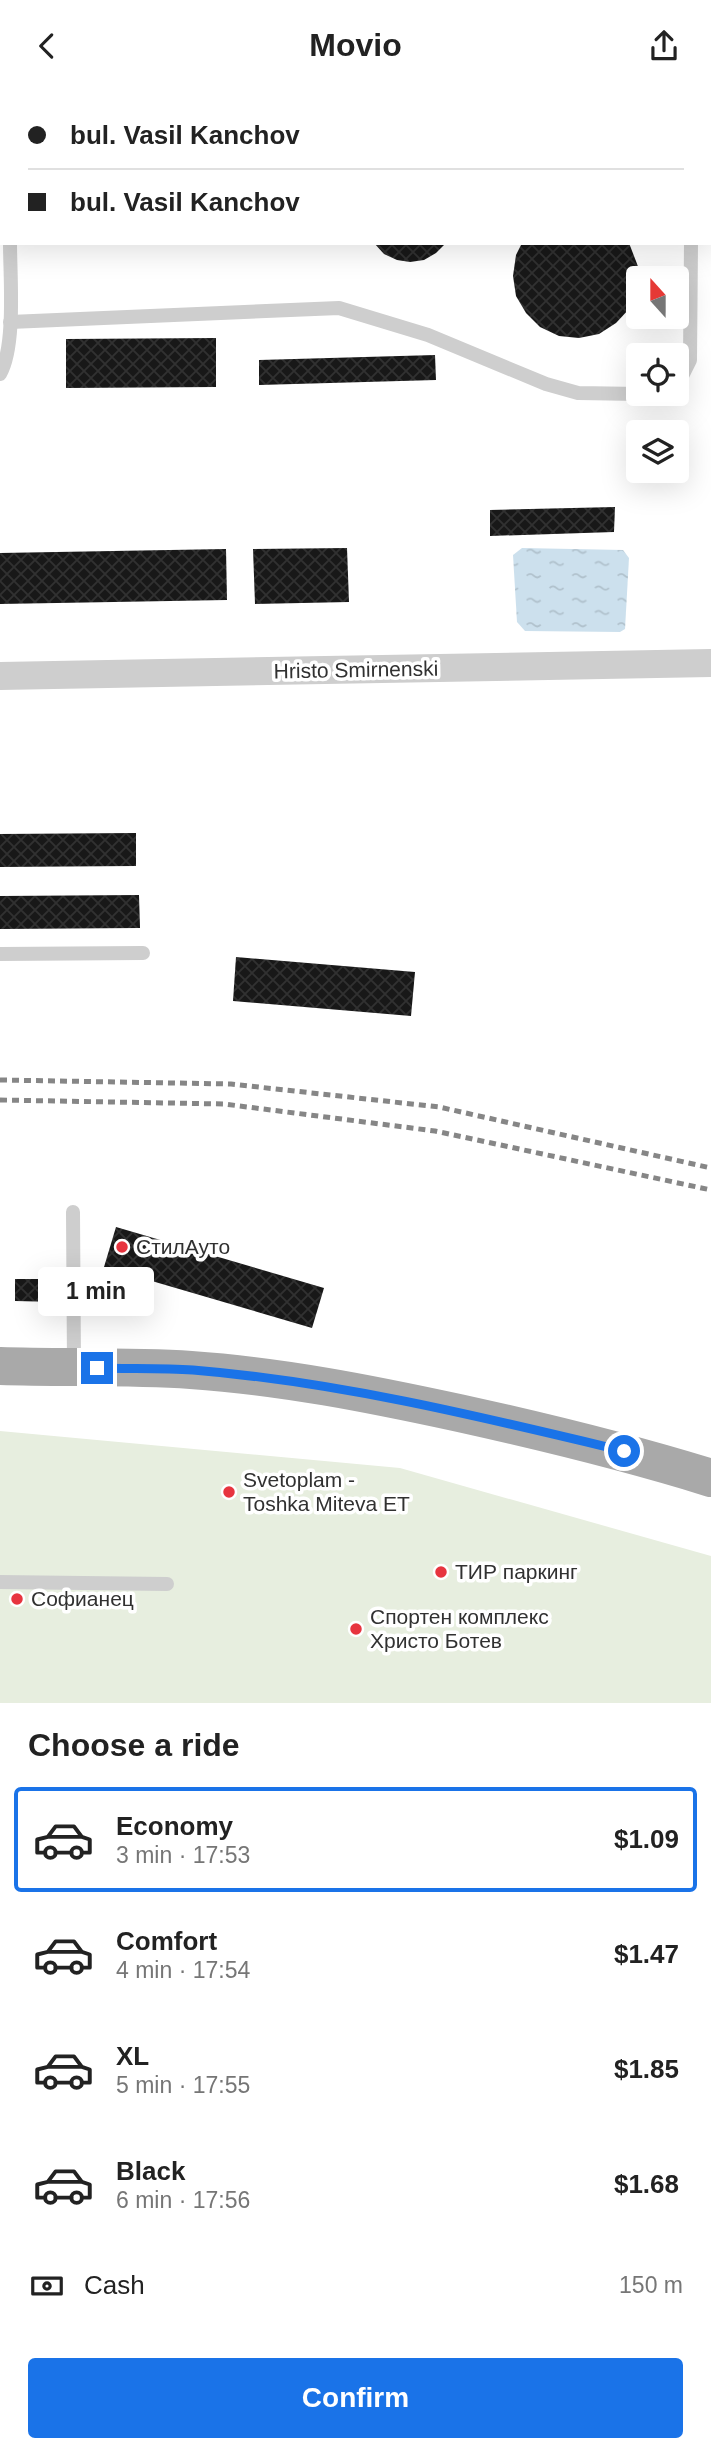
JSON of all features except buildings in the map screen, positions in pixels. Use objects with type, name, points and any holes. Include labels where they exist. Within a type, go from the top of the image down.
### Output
[{"type":"main road","points":[[0,1366],[191,1370],[277,1379],[384,1397],[612,1448],[711,1478]]},
{"type":"street","name":"Hristo Smirnenski","points":[[0,676],[711,663]]},
{"type":"lane","points":[[0,374],[5,365],[10,322],[10,245]]},
{"type":"lane","points":[[689,363],[691,245]]},
{"type":"lane","points":[[10,322],[339,308],[428,335],[546,384],[578,393],[626,394]]},
{"type":"lane","points":[[0,954],[143,953]]},
{"type":"lane","points":[[73,1212],[74,1368]]},
{"type":"lane","points":[[0,1582],[167,1584]]},
{"type":"green space","name":"Спортен комплекс Христо Ботев","points":[[0,1431],[400,1468],[711,1556],[711,1703],[0,1703]]},
{"type":"water","points":[[522,548],[623,550],[629,558],[625,629],[620,632],[525,631],[517,622],[513,555]]},
{"type":"railway","points":[[0,1080],[231,1084],[439,1107],[711,1168]]},
{"type":"railway","points":[[0,1100],[224,1104],[435,1131],[711,1190]]},
{"type":"place","name":"СтилАуто","points":[[122,1247]]},
{"type":"place","name":"Svetoplam - Toshka Miteva ET","points":[[229,1492]]},
{"type":"place","name":"ТИР паркинг","points":[[441,1572]]},
{"type":"place","name":"Софианец","points":[[17,1599]]},
{"type":"place","name":"Спортен комплекс Христо Ботев","points":[[356,1629]]},
{"type":"route","points":[[97,1368],[191,1370],[277,1379],[384,1397],[624,1451]]}]
